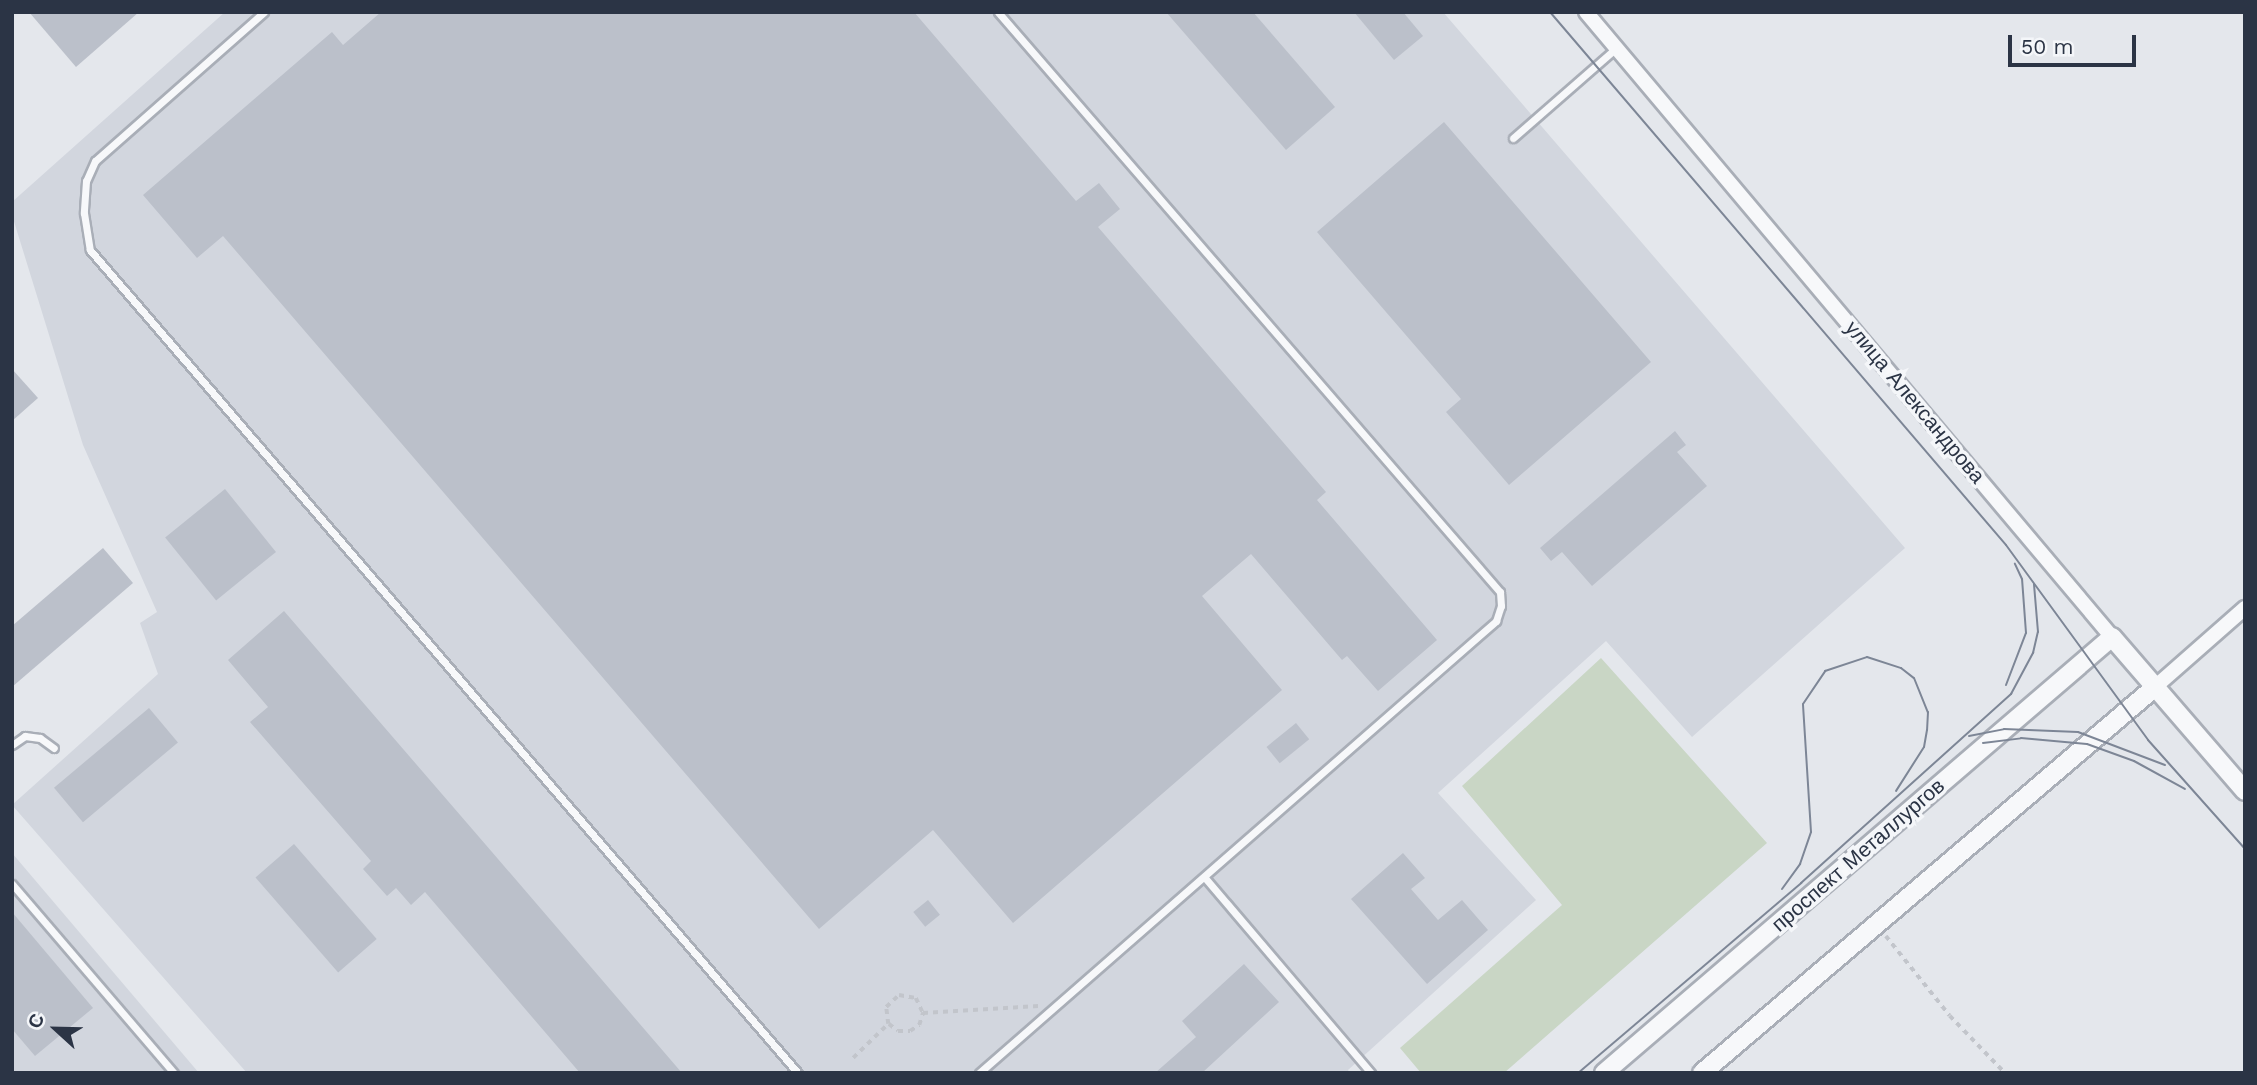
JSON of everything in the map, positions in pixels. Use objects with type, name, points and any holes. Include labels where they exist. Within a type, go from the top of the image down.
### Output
[{"type":"street","name":"улица Александрова","points":[[1586,12],[2245,791]]},
{"type":"street","points":[[1702,1073],[2245,608]]},
{"type":"street","name":"проспект Металлургов","points":[[1613,1070],[2112,637]]},
{"type":"lane","points":[[264,12],[95,161],[86,181],[84,213],[90,250],[798,1073]]},
{"type":"lane","points":[[979,1073],[1206,879],[1496,621],[1500,592],[998,12]]},
{"type":"lane","points":[[1513,138],[1616,48]]},
{"type":"lane","points":[[12,745],[25,736],[40,738],[54,748]]},
{"type":"lane","points":[[1206,879],[1371,1073]]},
{"type":"lane","points":[[12,884],[174,1073]]},
{"type":"path","points":[[1874,925],[1902,952],[1950,1016],[2005,1073]]},
{"type":"path","points":[[899,995],[916,998],[923,1013],[919,1025],[910,1031],[898,1031],[888,1024],[886,1007],[899,995]]},
{"type":"path","points":[[923,1013],[1059,1004]]},
{"type":"path","points":[[853,1058],[888,1024]]},
{"type":"shaded area","points":[[225,12],[1443,12],[1905,548],[1692,737],[1606,641],[1438,793],[1536,900],[1348,1070],[1350,1073],[247,1073],[12,805],[158,674],[140,623],[157,612],[83,445],[12,215],[12,202]]},
{"type":"shaded area","points":[[12,853],[199,1073],[12,1073]]},
{"type":"green space","points":[[1601,658],[1767,843],[1504,1073],[1421,1073],[1400,1048],[1562,905],[1462,786]]},
{"type":"building","points":[[29,12],[139,12],[76,67]]},
{"type":"building","points":[[381,12],[914,12],[1076,201],[1099,183],[1120,209],[1098,227],[1326,492],[1317,500],[1437,640],[1378,691],[1347,656],[1342,660],[1251,554],[1202,596],[1282,690],[1013,923],[933,830],[819,929],[223,236],[197,258],[143,195],[332,32],[343,45]]},
{"type":"building","points":[[1166,12],[1253,12],[1335,107],[1286,150]]},
{"type":"building","points":[[1354,12],[1403,12],[1423,36],[1394,60]]},
{"type":"building","points":[[1444,122],[1651,362],[1509,485],[1446,412],[1461,399],[1317,232]]},
{"type":"building","points":[[12,369],[38,398],[12,421]]},
{"type":"building","points":[[1675,431],[1686,445],[1677,452],[1707,486],[1592,586],[1562,552],[1551,561],[1540,548]]},
{"type":"building","points":[[225,489],[276,552],[216,600],[165,537]]},
{"type":"building","points":[[103,548],[133,583],[12,687],[12,626]]},
{"type":"building","points":[[284,611],[682,1073],[580,1073],[425,892],[411,905],[396,888],[387,896],[363,869],[371,861],[250,722],[268,707],[228,660]]},
{"type":"building","points":[[149,708],[178,742],[83,822],[54,788]]},
{"type":"building","points":[[1296,723],[1309,739],[1280,763],[1266,747]]},
{"type":"building","points":[[294,844],[377,939],[338,973],[256,877]]},
{"type":"building","points":[[1403,853],[1425,878],[1411,889],[1438,920],[1462,900],[1488,930],[1427,984],[1351,899]]},
{"type":"building","points":[[928,900],[940,915],[925,927],[913,912]]},
{"type":"building","points":[[12,912],[93,1008],[35,1056],[12,1029]]},
{"type":"building","points":[[1244,964],[1279,1002],[1202,1073],[1155,1073],[1196,1037],[1182,1021]]},
{"type":"tram line","points":[[1550,12],[2006,545],[2148,740],[2245,849]]},
{"type":"tram line","points":[[2006,685],[2026,633],[2022,579],[2015,564]]},
{"type":"tram line","points":[[1578,1073],[1801,883],[2011,694],[2033,653],[2038,632],[2034,584]]},
{"type":"tram line","points":[[1782,889],[1800,864],[1811,832],[1803,704],[1825,671],[1867,657],[1901,668],[1914,678],[1928,712],[1927,730],[1924,747],[1896,791]]},
{"type":"tram line","points":[[1969,736],[2004,729],[2078,732],[2165,765]]},
{"type":"tram line","points":[[1983,743],[2021,738],[2087,744],[2134,761],[2185,789]]}]
